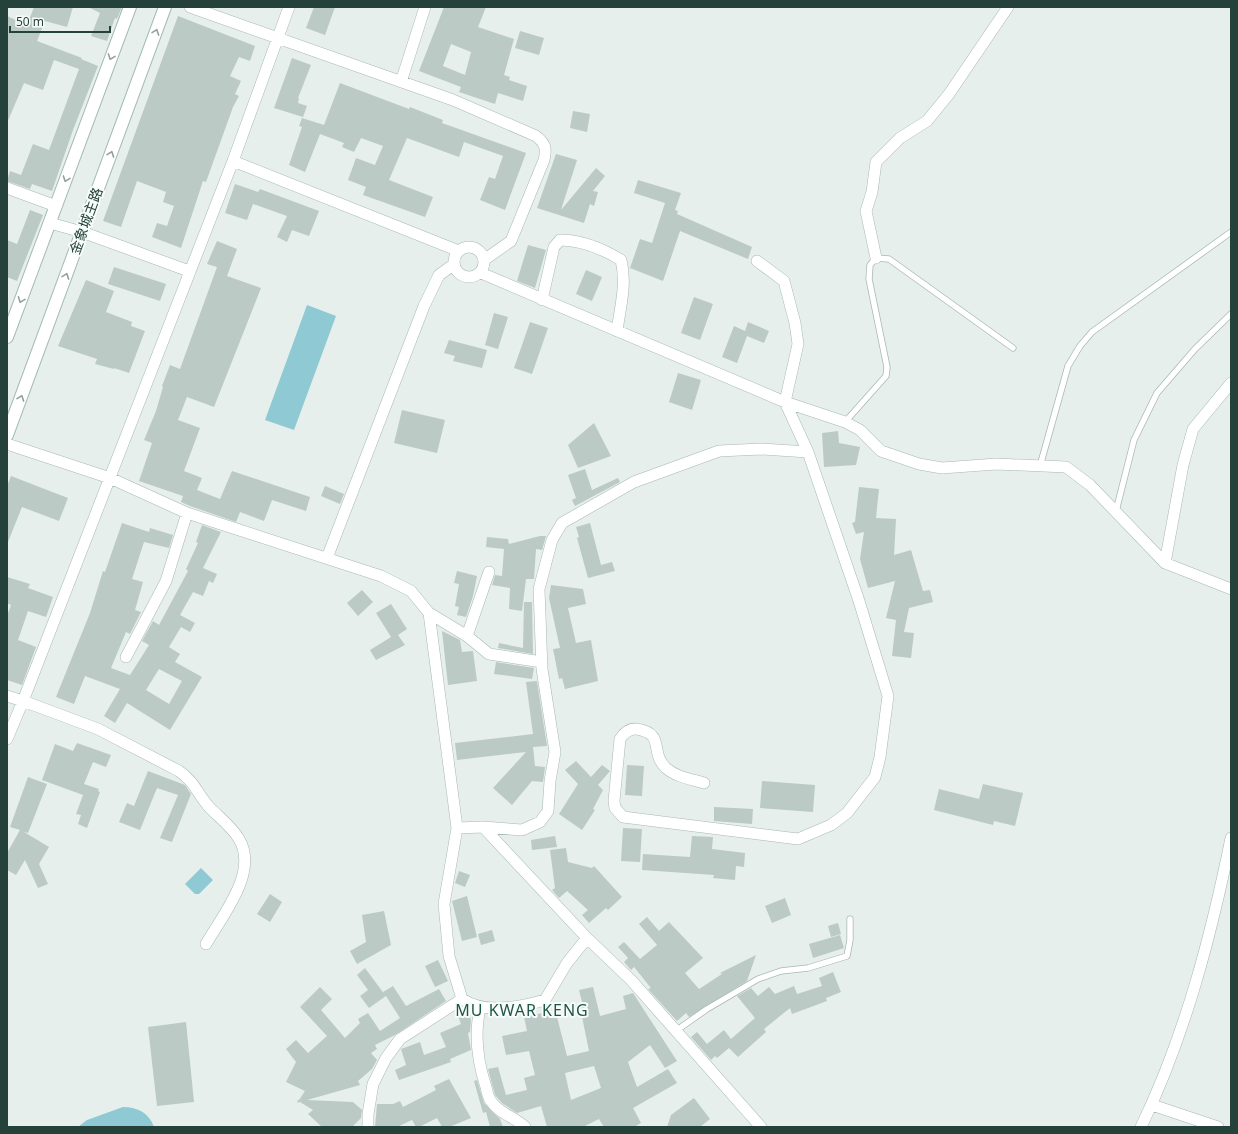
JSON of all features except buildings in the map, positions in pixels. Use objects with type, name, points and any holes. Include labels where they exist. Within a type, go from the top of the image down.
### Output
[{"type":"main road","points":[[7,337],[130,7]]},
{"type":"main road","name":"金象城主路","points":[[7,435],[165,7]]},
{"type":"street","points":[[190,7],[453,100],[536,136],[544,143],[546,150],[544,160],[511,241],[484,260],[480,273],[474,277],[463,277],[455,270],[453,265],[455,255],[459,251],[469,247],[478,251],[484,260]]},
{"type":"street","points":[[7,739],[233,161],[289,7]]},
{"type":"street","points":[[401,82],[425,7]]},
{"type":"street","points":[[876,258],[866,211],[872,192],[876,162],[900,138],[927,120],[949,94],[1008,7]]},
{"type":"street","points":[[233,161],[459,251]]},
{"type":"street","points":[[7,188],[56,206]]},
{"type":"street","points":[[50,223],[82,232],[189,271]]},
{"type":"street","points":[[542,300],[554,247],[560,240],[574,240],[612,254],[621,260],[625,282],[617,331]]},
{"type":"street","points":[[704,783],[673,773],[665,766],[658,753],[654,737],[649,731],[634,729],[625,732],[620,739],[614,801],[615,808],[623,817],[798,838],[831,825],[847,813],[875,777],[880,757],[888,696],[808,452],[785,402],[798,344],[795,323],[784,281],[756,261]]},
{"type":"street","points":[[327,558],[424,306],[439,274],[453,265]]},
{"type":"street","points":[[480,273],[785,402],[845,422],[860,430],[881,451],[919,464],[942,468],[996,464],[1066,467],[1090,485],[1165,563],[1231,589]]},
{"type":"street","points":[[1165,563],[1183,465],[1193,429],[1231,383]]},
{"type":"street","points":[[7,444],[110,478],[187,513],[382,576],[411,591],[429,613],[468,636],[488,654],[542,662]]},
{"type":"street","points":[[457,828],[483,827],[522,830],[540,822],[548,811],[550,781],[555,752],[542,662],[539,589],[552,540],[562,523],[634,482],[719,451],[761,449],[808,452]]},
{"type":"street","points":[[126,657],[166,581],[187,513]]},
{"type":"street","points":[[468,636],[489,572]]},
{"type":"street","points":[[429,613],[457,828],[444,904],[449,956],[462,999],[472,1006],[480,1008],[526,1006],[545,1000],[567,963],[587,938]]},
{"type":"street","points":[[7,696],[98,729],[179,771],[190,780],[209,806],[234,832],[240,840],[245,853],[242,885],[206,944]]},
{"type":"street","points":[[483,827],[587,938],[631,980],[677,1030],[760,1127]]},
{"type":"street","points":[[1141,1127],[1152,1105],[1195,990],[1231,838]]},
{"type":"street","points":[[368,1127],[368,1114],[373,1084],[386,1058],[400,1039],[462,999]]},
{"type":"street","points":[[480,1008],[476,1043],[478,1059],[490,1101],[500,1110],[517,1119],[525,1127]]},
{"type":"street","points":[[1152,1105],[1218,1127]]},
{"type":"lane","points":[[1040,466],[1068,366],[1080,346],[1092,332],[1231,232]]},
{"type":"lane","points":[[845,422],[886,376],[886,356],[869,279],[870,265],[876,258],[889,259],[1013,348]]},
{"type":"lane","points":[[1116,511],[1134,440],[1157,393],[1195,349],[1231,314]]},
{"type":"lane","points":[[677,1030],[707,1009],[758,979],[782,971],[808,968],[847,956],[850,940],[850,919]]},
{"type":"water","points":[[307,305],[336,316],[294,430],[265,420]]},
{"type":"water","points":[[201,868],[213,880],[199,894],[195,894],[185,884]]},
{"type":"water","points":[[123,1107],[133,1108],[142,1112],[149,1118],[154,1127],[78,1127],[87,1120]]},
{"type":"district","name":"MU KWAR KENG","points":[[522,1010]]}]
